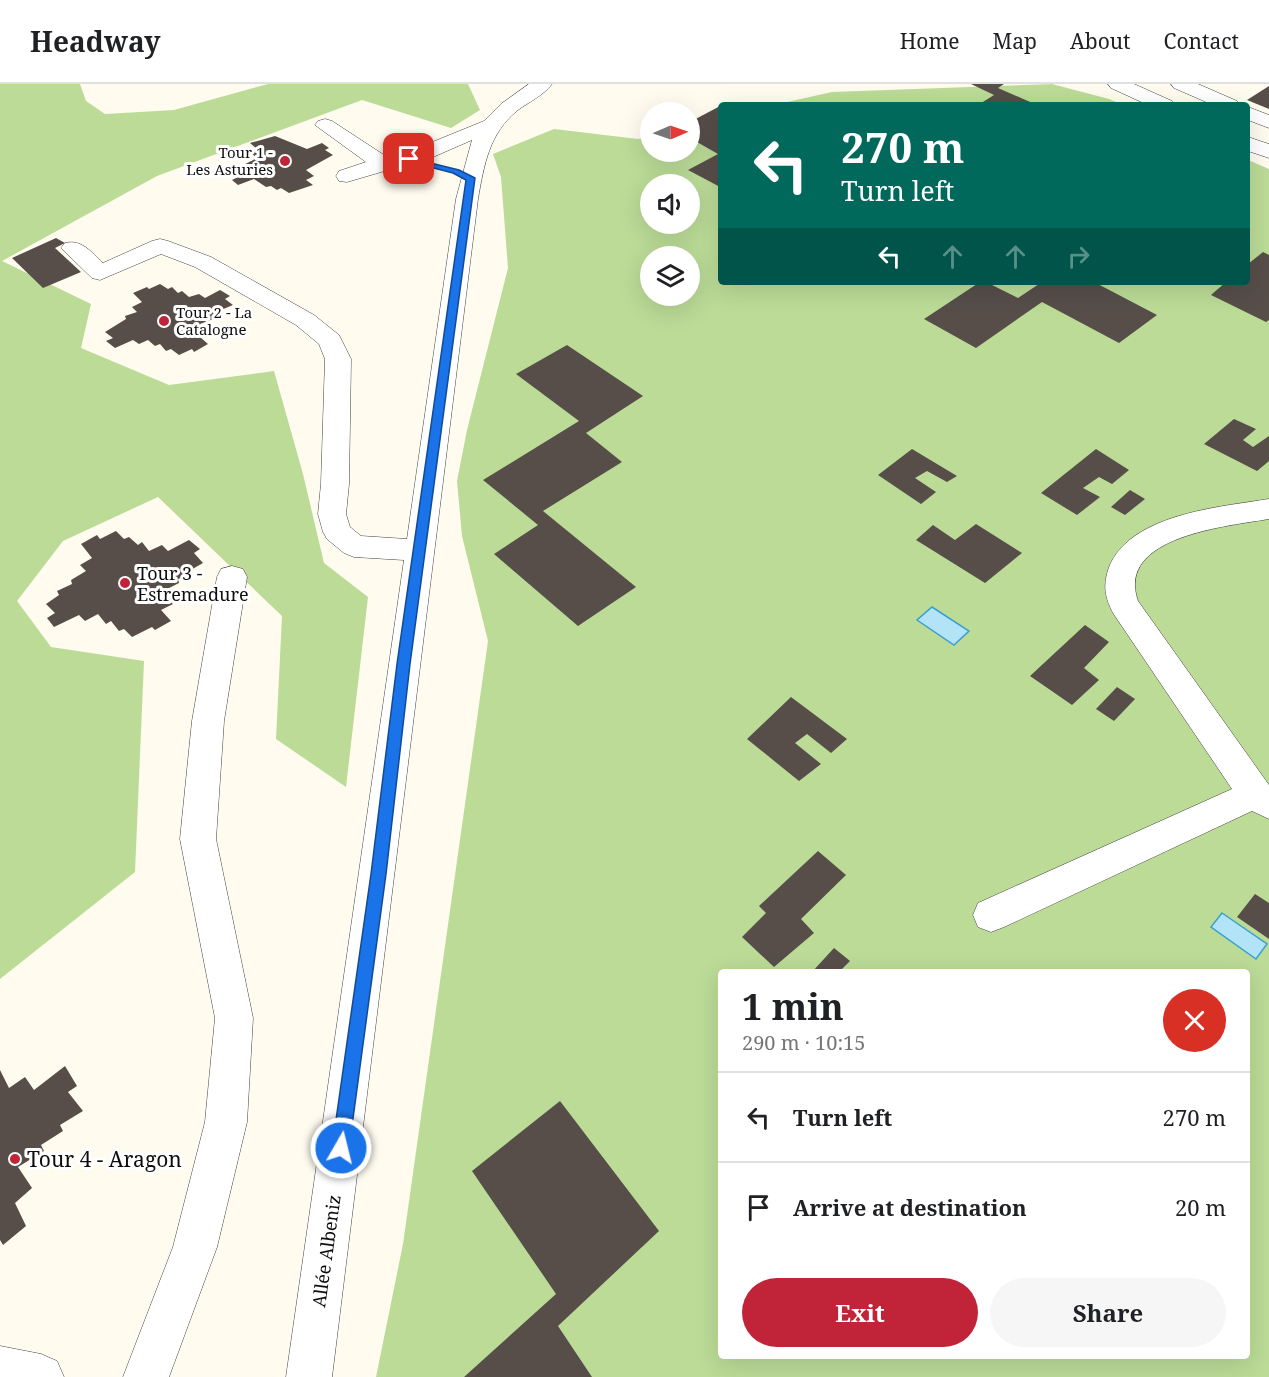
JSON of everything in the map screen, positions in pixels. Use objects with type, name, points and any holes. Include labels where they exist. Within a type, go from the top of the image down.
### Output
[{"type":"street","name":"Allée Albeniz","points":[[309,1377],[420,550],[453,172],[506,108],[542,84]]},
{"type":"street","points":[[1118,84],[1158,102]]},
{"type":"street","points":[[1181,84],[1223,102]]},
{"type":"street","points":[[1250,114],[1269,122]]},
{"type":"street","points":[[325,125],[383,164]]},
{"type":"street","points":[[347,176],[383,164],[409,159],[489,126]]},
{"type":"street","points":[[1250,143],[1269,152]]},
{"type":"street","points":[[409,159],[453,172]]},
{"type":"street","points":[[73,248],[100,273],[159,246],[203,262],[241,282],[305,320],[330,339],[338,360],[335,484],[332,514],[337,532],[354,546],[420,550]]},
{"type":"street","points":[[991,915],[1262,799],[1124,605],[1118,585],[1123,566],[1136,548],[1152,537],[1172,529],[1269,509]]},
{"type":"street","points":[[146,1377],[195,1247],[226,1122],[234,1018],[198,839],[207,721],[232,577]]},
{"type":"street","points":[[0,1369],[41,1377]]},
{"type":"green space","points":[[0,84],[80,84],[86,101],[105,114],[174,110],[268,84],[468,84],[480,110],[451,128],[362,100],[157,176],[2,261],[91,304],[81,348],[169,385],[274,371],[303,474],[324,563],[368,597],[346,787],[276,739],[282,616],[158,497],[63,541],[17,601],[51,647],[144,661],[135,872],[0,979]]},
{"type":"green space","points":[[1052,84],[1116,102],[787,102],[832,92]]},
{"type":"green space","points":[[718,119],[718,285],[1250,285],[1250,161],[1269,169],[1269,1377],[376,1377],[403,1244],[488,641],[462,536],[457,481],[467,430],[508,268],[501,177],[493,154],[554,129],[640,139],[640,162],[700,162],[700,123]]},
{"type":"water","points":[[932,607],[969,631],[954,645],[917,620]]},
{"type":"water","points":[[1222,913],[1267,944],[1256,959],[1211,927]]},
{"type":"building","points":[[971,84],[1004,84],[998,88],[1030,102],[983,102],[994,95]]},
{"type":"building","points":[[1269,86],[1269,109],[1247,100]]},
{"type":"building","points":[[718,107],[718,154],[700,144],[700,117]]},
{"type":"building","name":"Tour 1 - Les Asturies","points":[[275,136],[307,149],[322,143],[329,148],[325,150],[333,155],[306,170],[314,176],[306,180],[313,185],[289,193],[281,188],[277,190],[271,186],[266,187],[254,179],[238,185],[232,180],[236,178],[228,173],[257,158],[250,152],[257,149],[250,143]]},
{"type":"building","points":[[718,154],[718,186],[700,176],[700,174],[688,170]]},
{"type":"building","points":[[56,238],[65,243],[55,248],[81,272],[43,288],[12,258]]},
{"type":"building","points":[[1263,252],[1269,255],[1269,320],[1266,322],[1211,295],[1223,285],[1250,285],[1250,262]]},
{"type":"building","name":"Tour 2 - La Catalogne","points":[[160,284],[168,289],[172,287],[178,293],[182,291],[189,297],[199,294],[205,298],[220,290],[230,296],[225,299],[233,305],[221,310],[223,312],[213,319],[200,324],[209,332],[200,337],[208,344],[194,352],[192,349],[179,355],[171,349],[166,351],[160,344],[155,346],[148,340],[139,344],[133,340],[115,348],[106,341],[113,338],[105,332],[126,319],[125,316],[137,312],[132,307],[142,302],[133,293]]},
{"type":"building","points":[[975,285],[992,285],[1018,298],[1038,285],[1100,285],[1157,315],[1119,343],[1042,302],[976,348],[924,319]]},
{"type":"building","points":[[567,345],[643,396],[586,433],[622,462],[543,511],[636,587],[578,626],[494,554],[538,525],[483,480],[579,421],[516,374]]},
{"type":"building","points":[[1234,419],[1256,429],[1243,440],[1253,447],[1269,436],[1269,461],[1257,471],[1204,444]]},
{"type":"building","points":[[912,449],[957,476],[947,482],[927,471],[915,478],[936,492],[921,504],[878,475]]},
{"type":"building","points":[[1096,449],[1129,470],[1112,484],[1099,477],[1083,488],[1100,497],[1077,515],[1041,493]]},
{"type":"building","points":[[1130,490],[1145,499],[1125,515],[1111,507]]},
{"type":"building","points":[[976,524],[1022,553],[985,583],[916,540],[933,525],[955,540]]},
{"type":"building","name":"Tour 3 - Estremadure","points":[[116,531],[124,539],[129,537],[138,545],[142,542],[149,551],[162,545],[168,551],[189,540],[200,549],[194,553],[203,563],[189,571],[191,574],[178,579],[179,583],[161,592],[173,604],[161,610],[171,621],[155,630],[152,627],[132,637],[124,629],[119,631],[111,621],[106,624],[98,614],[85,621],[79,615],[54,627],[47,618],[55,613],[46,604],[59,595],[57,591],[72,584],[71,580],[86,571],[80,565],[92,558],[81,544],[97,535],[100,539]]},
{"type":"building","points":[[1085,625],[1109,642],[1084,668],[1099,680],[1072,705],[1030,676]]},
{"type":"building","points":[[1117,687],[1135,699],[1114,721],[1096,709]]},
{"type":"building","points":[[791,697],[847,739],[831,753],[807,734],[795,743],[821,764],[799,781],[747,739]]},
{"type":"building","points":[[818,851],[846,875],[801,919],[814,933],[774,967],[742,937],[766,913],[759,906]]},
{"type":"building","points":[[1255,894],[1269,903],[1269,939],[1237,917]]},
{"type":"building","points":[[834,948],[850,961],[842,969],[815,969]]},
{"type":"building","name":"Tour 4 - Aragon","points":[[65,1066],[77,1086],[68,1092],[83,1111],[60,1125],[63,1131],[41,1145],[44,1151],[18,1167],[32,1188],[15,1203],[26,1226],[3,1245],[0,1240],[0,1070],[9,1088],[25,1077],[34,1090]]},
{"type":"building","points":[[560,1101],[659,1231],[558,1326],[592,1377],[464,1377],[556,1294],[472,1171]]},
{"type":"place","name":"Tour 1 - Les Asturies","points":[[285,161]]},
{"type":"place","name":"Tour 2 - La Catalogne","points":[[164,321]]},
{"type":"place","name":"Tour 3 - Estremadure","points":[[125,583]]},
{"type":"place","name":"Tour 4 - Aragon","points":[[15,1159]]},
{"type":"route","points":[[341,1148],[378,874],[403,664],[471,178],[409,159]]}]
